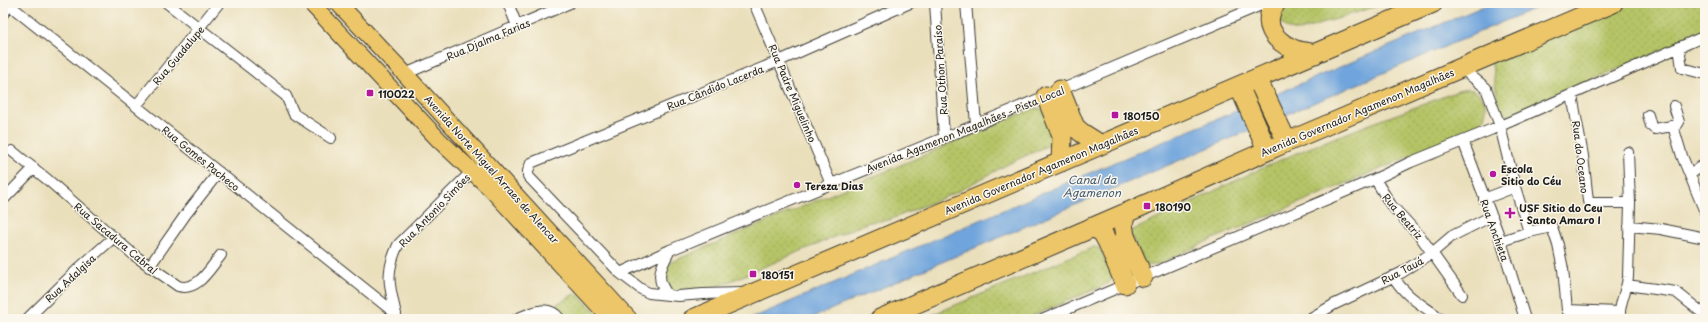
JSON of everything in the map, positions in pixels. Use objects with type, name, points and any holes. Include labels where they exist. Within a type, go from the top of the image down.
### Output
[{"type":"highway","points":[[1276,3],[1269,16],[1268,23],[1271,30],[1283,43],[1294,50],[1314,54]]},
{"type":"highway","name":"Avenida Governador Agamenon Magalhães","points":[[693,319],[1101,145],[1261,86],[1314,54],[1433,3]]},
{"type":"highway","name":"Avenida Governador Agamenon Magalhães","points":[[880,319],[1126,213],[1264,142],[1461,68],[1613,3]]},
{"type":"highway","points":[[1261,86],[1283,134]]},
{"type":"highway","points":[[1053,93],[1075,126],[1082,133],[1101,145]]},
{"type":"highway","points":[[1053,93],[1062,136],[1062,162]]},
{"type":"highway","points":[[1243,93],[1264,142]]},
{"type":"highway","points":[[1126,213],[1122,224],[1125,236],[1143,277]]},
{"type":"highway","points":[[1092,227],[1102,232],[1125,284]]},
{"type":"main road","name":"Avenida Norte Miguel Arraes de Alencar","points":[[311,3],[439,140],[491,189],[611,319]]},
{"type":"main road","name":"Avenida Norte Miguel Arraes de Alencar","points":[[338,3],[629,319]]},
{"type":"street","points":[[167,3],[286,96],[294,114],[331,138]]},
{"type":"street","name":"Rua Guadalupe","points":[[136,106],[219,3]]},
{"type":"street","points":[[508,3],[517,26]]},
{"type":"street","name":"Rua Djalma Farias","points":[[405,74],[570,3]]},
{"type":"street","name":"Rua Padre Miguelinho","points":[[754,3],[831,184]]},
{"type":"street","name":"Rua Cândido Lacerda","points":[[620,273],[528,176],[531,163],[779,61],[910,3]]},
{"type":"street","name":"Rua Othon Paraíso","points":[[935,3],[944,137]]},
{"type":"street","points":[[966,3],[976,124]]},
{"type":"street","name":"Avenida Agamenon Magalhães - Pista Local","points":[[620,273],[670,250],[1053,93],[1266,3]]},
{"type":"street","points":[[3,14],[9,4]]},
{"type":"street","name":"Rua Gomes Pacheco","points":[[9,4],[396,316]]},
{"type":"street","points":[[1044,319],[1500,126],[1705,36]]},
{"type":"street","points":[[1679,47],[1682,68],[1705,74]]},
{"type":"street","points":[[1461,68],[1486,88],[1500,126],[1515,187],[1529,232]]},
{"type":"street","name":"Rua do Oceano","points":[[1572,95],[1583,156],[1588,201],[1594,203],[1630,203]]},
{"type":"street","points":[[1648,115],[1651,126],[1655,130],[1678,125],[1679,122],[1674,106]]},
{"type":"street","points":[[1673,126],[1682,156],[1705,212]]},
{"type":"street","name":"Rua Anchieta","points":[[1463,141],[1501,241],[1525,319]]},
{"type":"street","name":"Rua Sacadura Cabral","points":[[12,151],[34,168],[113,238],[149,267],[178,286],[189,287],[199,281],[221,255]]},
{"type":"street","points":[[1501,241],[1529,232],[1552,227],[1560,256],[1568,311],[1620,316],[1627,285],[1630,203],[1628,152]]},
{"type":"street","points":[[1690,174],[1705,164]]},
{"type":"street","points":[[3,200],[34,168]]},
{"type":"street","name":"Rua Antonio Simões","points":[[396,316],[389,282],[389,272],[391,260],[398,245],[472,171]]},
{"type":"street","points":[[149,267],[186,214],[219,172]]},
{"type":"street","name":"Rua Beatriz","points":[[1375,179],[1391,204],[1420,236],[1462,295]]},
{"type":"street","points":[[1484,199],[1515,187]]},
{"type":"street","name":"Rua Tauá","points":[[1310,319],[1335,304],[1418,263],[1452,236],[1492,216]]},
{"type":"street","points":[[1629,226],[1661,229],[1705,238]]},
{"type":"street","name":"Rua Adalgisa","points":[[28,319],[77,270],[113,238]]},
{"type":"street","points":[[668,295],[662,288],[660,268],[670,250]]},
{"type":"street","points":[[620,273],[640,289],[649,293],[678,296],[754,293]]},
{"type":"street","points":[[1393,276],[1408,296],[1426,306],[1441,319]]},
{"type":"street","points":[[1627,285],[1674,291],[1705,315]]},
{"type":"street","points":[[516,319],[545,310],[554,312],[560,319]]},
{"type":"green space","points":[[1286,3],[1386,3],[1299,31],[1288,29],[1280,22],[1279,14]]},
{"type":"green space","points":[[1621,3],[1705,3],[1705,32],[1501,119],[1491,59]]},
{"type":"green space","points":[[1467,89],[1475,91],[1480,95],[1486,106],[1486,113],[1483,119],[1473,130],[1206,242],[1160,264],[1146,266],[1129,232],[1283,159],[1357,129]]},
{"type":"green space","points":[[1039,108],[1046,114],[1051,124],[1053,140],[1051,144],[1010,163],[955,193],[889,220],[869,222],[712,289],[703,291],[673,292],[665,284],[664,269],[671,262],[1033,109]]},
{"type":"green space","points":[[1094,247],[1100,248],[1113,277],[1109,283],[1025,319],[922,319]]},
{"type":"green space","points":[[576,293],[604,319],[531,319]]},
{"type":"water","name":"Canal da Agamenon","points":[[1491,3],[1547,3],[809,319],[750,319],[1080,177]]},
{"type":"place","name":"110022","points":[[370,93]]},
{"type":"place","name":"180150","points":[[1115,115]]},
{"type":"place","name":"Escola Sitio do Céu","points":[[1493,174]]},
{"type":"place","name":"Tereza Dias","points":[[797,185]]},
{"type":"place","name":"180190","points":[[1147,206]]},
{"type":"place","name":"USF Sitio do Ceu - Santo Amaro I","points":[[1510,213]]},
{"type":"place","name":"180151","points":[[753,274]]}]
